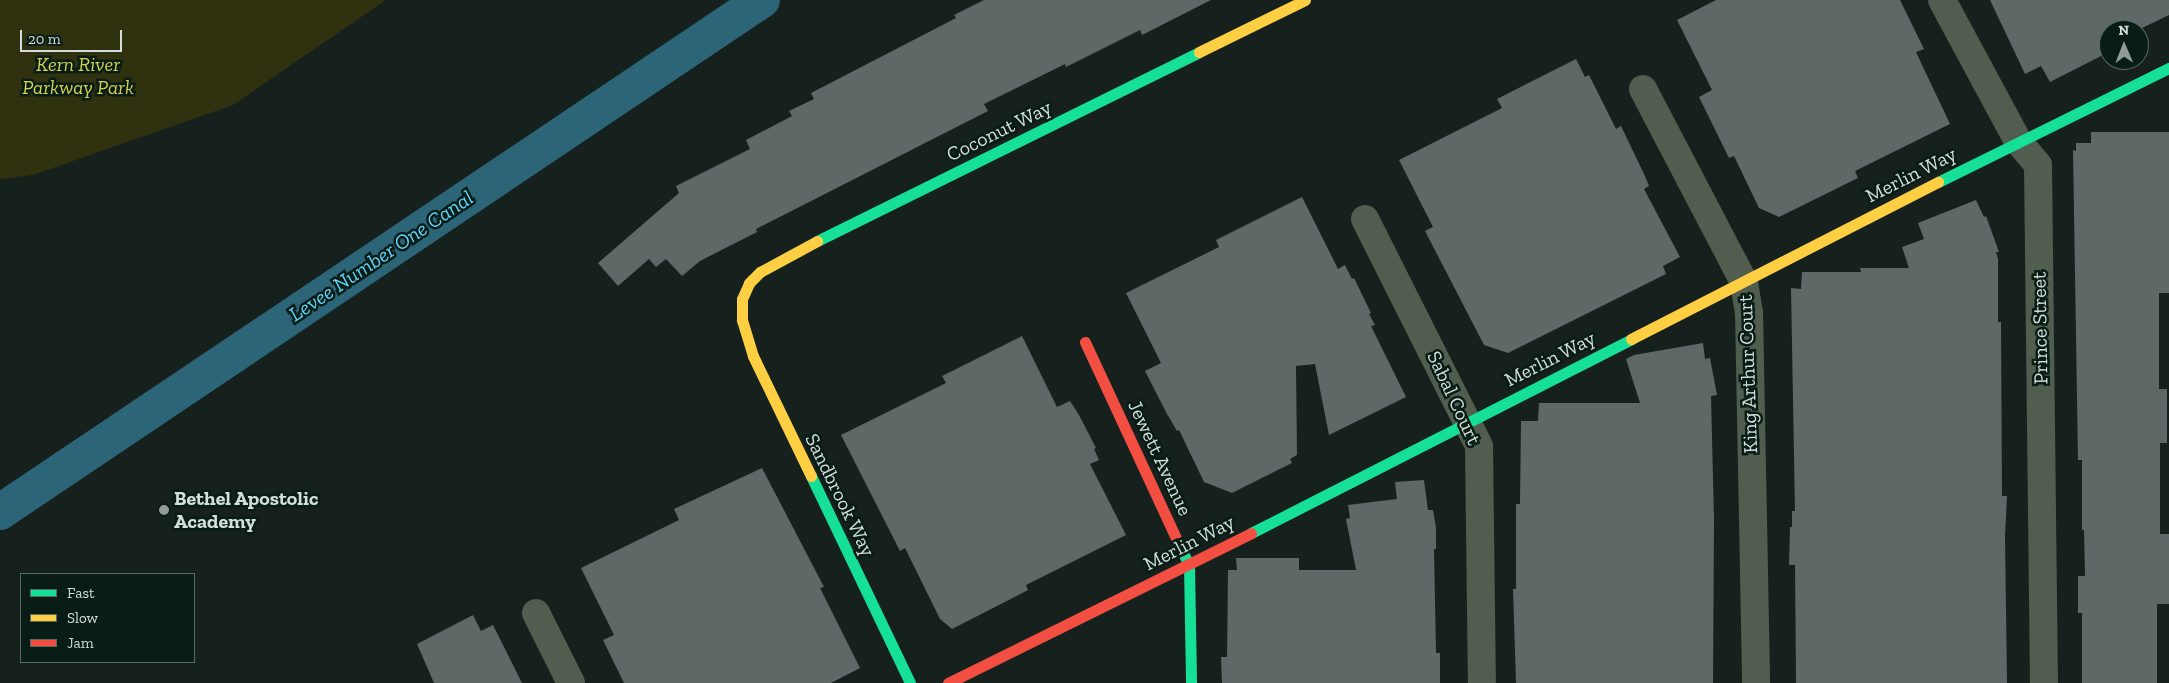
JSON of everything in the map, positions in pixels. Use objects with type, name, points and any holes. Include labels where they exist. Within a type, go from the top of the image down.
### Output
[{"type":"street","name":"Coconut Way","points":[[742,320],[742,299],[748,283],[770,266],[810,244],[1305,0]]},
{"type":"street","name":"Prince Street","points":[[1942,0],[2018,141],[2038,165],[2044,683]]},
{"type":"street","name":"Merlin Way","points":[[948,683],[1189,565],[1467,421],[1744,282],[2018,141],[2169,68]]},
{"type":"street","name":"King Arthur Court","points":[[1643,90],[1744,282],[1749,312],[1756,683]]},
{"type":"street","name":"Sabal Court","points":[[1365,219],[1479,446],[1482,683]]},
{"type":"street","name":"Sandbrook Way","points":[[742,320],[753,356],[910,683]]},
{"type":"street","name":"Jewett Avenue","points":[[1084,342],[1189,565],[1191,683]]},
{"type":"street","points":[[536,613],[571,683]]},
{"type":"green space","name":"Kern River Parkway Park","points":[[0,0],[386,0],[233,105],[33,175],[0,179]]},
{"type":"building","points":[[984,0],[1211,0],[1142,35],[1140,30],[1066,67],[1065,64],[984,104],[988,111],[756,229],[757,232],[700,261],[682,276],[666,259],[656,267],[649,259],[618,286],[598,263],[679,193],[676,186],[750,149],[746,140],[792,116],[789,111],[814,99],[811,93],[956,18],[954,15]]},
{"type":"building","points":[[1716,0],[1900,0],[1924,49],[1916,52],[1950,124],[1855,171],[1858,178],[1779,217],[1759,208],[1734,156],[1729,158],[1699,97],[1712,90],[1677,20]]},
{"type":"building","points":[[1990,0],[2169,0],[2169,15],[2149,25],[2149,20],[2099,20],[2099,57],[2050,82],[2041,66],[2025,74]]},
{"type":"building","points":[[1576,59],[1585,77],[1589,75],[1616,129],[1621,126],[1649,186],[1644,189],[1680,257],[1663,266],[1666,274],[1508,353],[1484,345],[1425,231],[1433,227],[1399,160],[1502,108],[1497,99]]},
{"type":"building","points":[[2091,132],[2169,132],[2169,293],[2159,293],[2159,389],[2167,389],[2167,443],[2160,443],[2160,534],[2169,534],[2169,604],[2157,604],[2157,683],[2082,683],[2082,613],[2078,613],[2078,576],[2085,576],[2084,530],[2082,530],[2082,460],[2078,460],[2073,150],[2076,151],[2076,143],[2091,143]]},
{"type":"building","points":[[1302,197],[1338,269],[1345,265],[1352,279],[1354,278],[1371,313],[1369,314],[1375,325],[1371,326],[1406,397],[1329,435],[1315,364],[1296,366],[1297,455],[1290,459],[1292,463],[1232,493],[1204,482],[1179,430],[1177,431],[1167,414],[1145,371],[1161,363],[1126,293],[1219,247],[1216,240]]},
{"type":"building","points":[[1976,200],[1984,217],[1986,216],[1999,252],[1996,252],[1998,259],[1998,322],[2001,322],[2002,496],[2007,496],[2005,536],[2007,683],[1796,683],[1795,565],[1789,565],[1790,527],[1792,527],[1792,511],[1795,511],[1791,288],[1801,289],[1802,272],[1861,272],[1860,268],[1909,268],[1902,247],[1924,239],[1918,223]]},
{"type":"building","points":[[1022,336],[1057,407],[1070,401],[1079,415],[1096,448],[1094,449],[1099,460],[1090,464],[1126,535],[1026,585],[1028,590],[952,629],[940,619],[905,548],[900,551],[841,435],[946,383],[942,376]]},
{"type":"building","points":[[1703,343],[1705,359],[1710,358],[1717,395],[1711,396],[1714,519],[1713,683],[1516,683],[1513,589],[1516,589],[1516,504],[1520,504],[1521,421],[1538,421],[1539,403],[1640,403],[1626,359],[1634,355]]},
{"type":"building","points":[[762,468],[824,587],[820,588],[860,668],[831,683],[624,683],[603,640],[614,635],[581,568],[679,520],[674,509]]},
{"type":"building","points":[[1424,480],[1428,510],[1433,510],[1436,528],[1436,549],[1434,549],[1436,653],[1440,653],[1440,683],[1222,683],[1221,657],[1227,657],[1228,570],[1237,570],[1236,558],[1299,558],[1299,570],[1356,570],[1346,519],[1350,518],[1348,505],[1397,499],[1395,482]]},
{"type":"building","points":[[473,615],[481,631],[493,625],[522,683],[434,683],[417,644]]},
{"type":"waterway","name":"Levee Number One Canal","points":[[0,512],[762,0]]},
{"type":"traffic: fast","points":[[817,241],[1199,52]]},
{"type":"traffic: fast","points":[[1938,182],[2169,68]]},
{"type":"traffic: fast","points":[[1251,533],[1631,339]]},
{"type":"traffic: fast","points":[[811,476],[910,683]]},
{"type":"traffic: fast","points":[[1182,551],[1189,565],[1191,683]]},
{"type":"traffic: slow","points":[[1199,52],[1305,0]]},
{"type":"traffic: slow","points":[[1631,339],[1938,182]]},
{"type":"traffic: slow","points":[[811,476],[753,356],[742,320],[742,299],[749,283],[760,272],[817,241]]},
{"type":"traffic: jam","points":[[1085,342],[1182,551]]},
{"type":"traffic: jam","points":[[948,683],[1251,533]]},
{"type":"place","name":"Bethel Apostolic Academy","points":[[164,510]]}]
